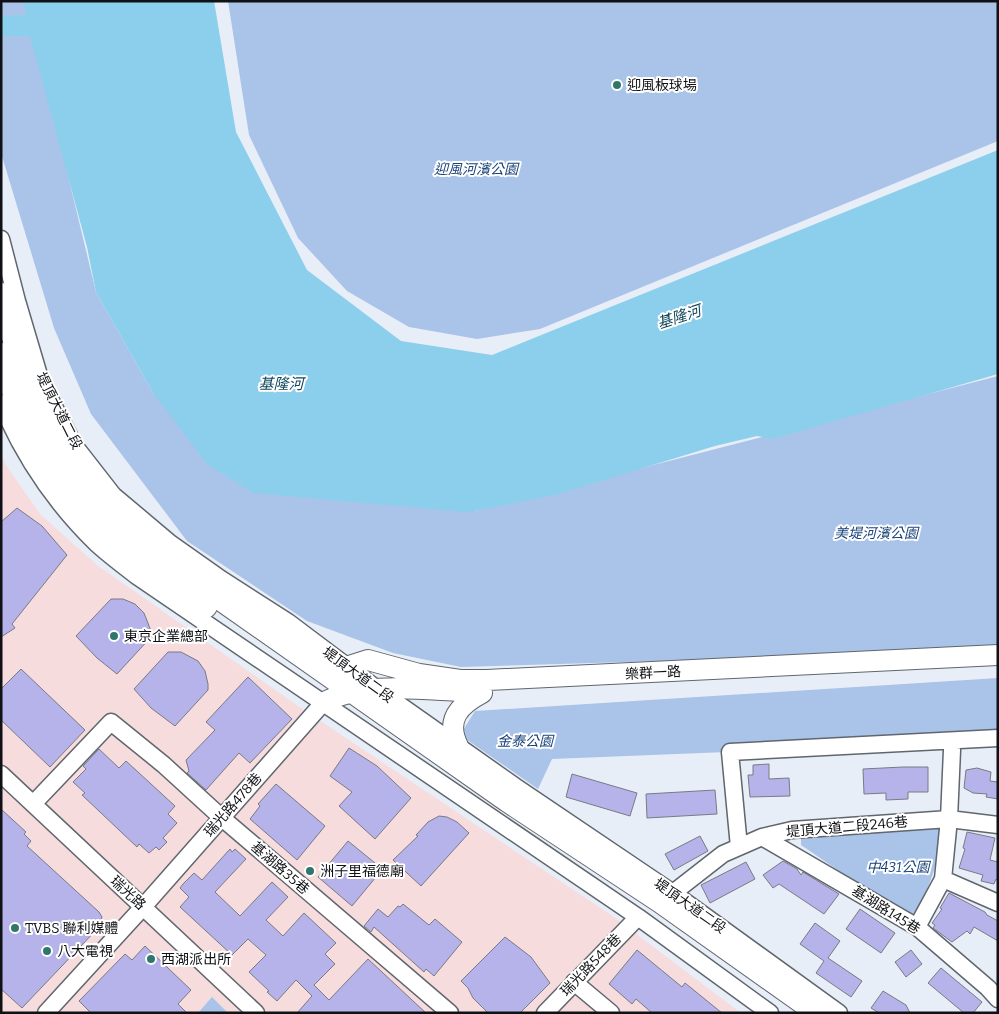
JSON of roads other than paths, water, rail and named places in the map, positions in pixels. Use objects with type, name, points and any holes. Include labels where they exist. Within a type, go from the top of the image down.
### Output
[{"type":"highway","name":"堤頂大道二段","points":[[1,295],[15,351],[31,392],[55,439],[87,488],[130,532],[196,582],[311,660],[347,695],[704,946],[795,1013]]},
{"type":"highway","name":"堤頂大道二段","points":[[15,351],[9,380],[34,435],[80,505],[117,543],[173,585],[262,644],[347,695],[661,901],[819,1013]]},
{"type":"main road","name":"樂群一路","points":[[311,660],[346,667],[368,660],[419,674],[460,680],[487,680],[998,655]]},
{"type":"main road","name":"樂群一路","points":[[347,695],[482,693],[998,668]]},
{"type":"main road","points":[[458,746],[453,736],[455,718],[459,710],[469,700],[482,693]]},
{"type":"street","name":"堤頂大道二段","points":[[1,238],[15,351],[41,382],[74,445],[113,495],[170,543],[221,579],[288,622],[346,667],[347,695]]},
{"type":"street","name":"堤頂大道二段","points":[[1,403],[13,431],[54,496],[96,542],[138,577],[347,695],[458,746],[673,893],[839,1013]]},
{"type":"street","name":"堤頂大道二段","points":[[347,695],[638,917],[770,1013]]},
{"type":"street","name":"瑞光路478巷","points":[[50,1011],[222,818],[347,695]]},
{"type":"street","name":"基湖路35巷","points":[[33,804],[111,722],[164,765],[222,818],[450,1013]]},
{"type":"street","points":[[739,847],[730,752],[998,738]]},
{"type":"street","points":[[917,927],[943,879],[949,819],[952,750]]},
{"type":"street","name":"瑞光路","points":[[1,774],[256,1013]]},
{"type":"street","name":"堤頂大道二段246巷","points":[[673,893],[723,854],[762,837],[792,830],[949,819],[998,825]]},
{"type":"street","name":"基湖路145巷","points":[[762,837],[917,927],[988,988],[998,1000]]},
{"type":"street","points":[[943,879],[998,903]]},
{"type":"street","name":"瑞光路548巷","points":[[545,1013],[638,917]]},
{"type":"street","points":[[574,982],[610,1013]]},
{"type":"water","name":"基隆河","points":[[24,1],[214,1],[236,132],[307,270],[401,341],[492,355],[998,150],[998,374],[773,439],[757,436],[715,446],[555,495],[475,511],[465,512],[253,493],[207,464],[153,393],[96,292],[87,247],[30,36],[1,36],[1,16],[26,15]]},
{"type":"place","name":"迎風板球場","points":[[617,85]]},
{"type":"place","name":"東京企業總部","points":[[114,636]]},
{"type":"place","name":"洲子里福德廟","points":[[310,871]]},
{"type":"place","name":"TVBS 聯利媒體","points":[[15,928]]},
{"type":"place","name":"八大電視","points":[[47,951]]},
{"type":"place","name":"西湖派出所","points":[[151,959]]},
{"type":"park label","name":"迎風河濱公園","points":[[476,169]]},
{"type":"park label","name":"美堤河濱公園","points":[[876,533]]},
{"type":"park label","name":"金泰公園","points":[[525,741]]},
{"type":"park label","name":"中431公園","points":[[898,867]]}]
